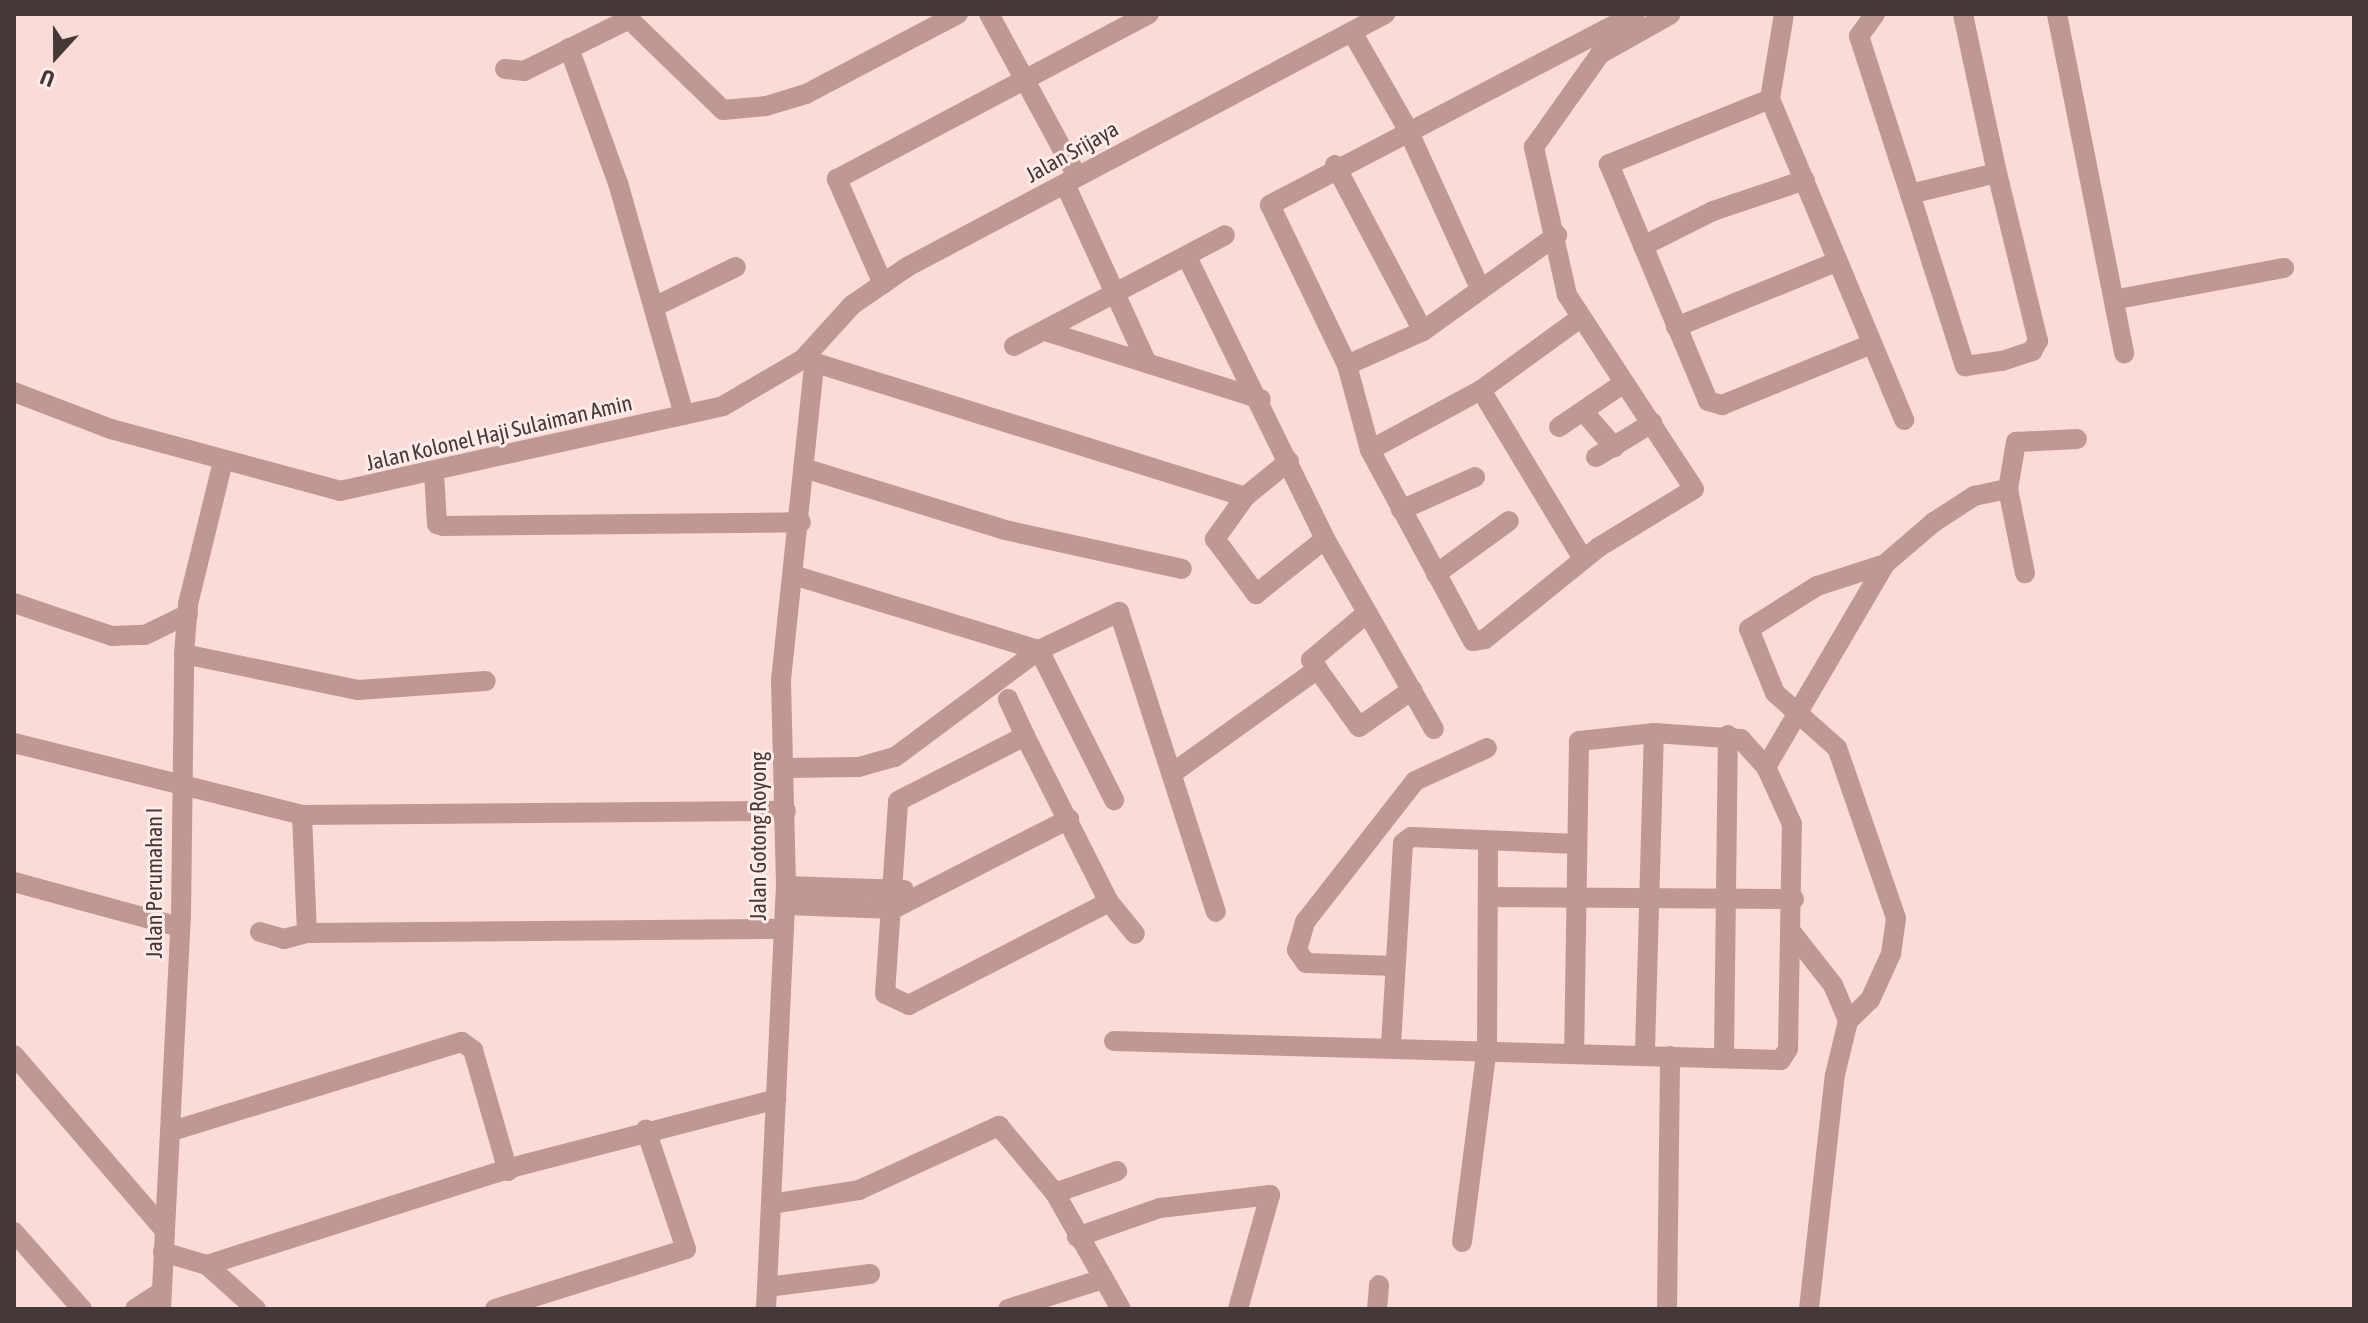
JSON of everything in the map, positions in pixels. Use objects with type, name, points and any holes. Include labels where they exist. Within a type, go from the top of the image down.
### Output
[{"type":"street","points":[[505,69],[524,71],[635,17],[723,110],[806,94],[933,20],[958,14]]},
{"type":"street","points":[[989,14],[1071,180],[1114,294],[1147,363]]},
{"type":"street","points":[[883,284],[837,179],[1149,14]]},
{"type":"street","name":"Jalan Srijaya","points":[[808,362],[852,305],[883,284],[1071,180],[1385,14]]},
{"type":"street","points":[[1635,14],[1335,165],[1274,198],[1270,210],[1347,365],[1370,450],[1436,574],[1478,642],[1583,559],[1694,489],[1580,318],[1563,284],[1557,235],[1534,147],[1600,54],[1671,14]]},
{"type":"street","points":[[1784,14],[1770,99],[1805,180],[1834,263],[1904,420]]},
{"type":"street","points":[[1875,14],[1859,36],[1965,366],[2002,361],[2032,351],[2038,341],[1997,173],[1963,14]]},
{"type":"street","points":[[2057,14],[2118,299],[2124,353]]},
{"type":"street","points":[[1352,32],[1407,128],[1480,288]]},
{"type":"street","points":[[1590,34],[1600,54]]},
{"type":"street","points":[[569,48],[654,307],[684,415]]},
{"type":"street","points":[[1770,99],[1610,161],[1643,246],[1676,327],[1716,405],[1869,345]]},
{"type":"street","points":[[1335,165],[1423,331]]},
{"type":"street","points":[[1910,194],[1997,173]]},
{"type":"street","points":[[1643,246],[1713,211],[1805,180]]},
{"type":"street","points":[[1014,346],[1048,332],[1225,235]]},
{"type":"street","points":[[1347,365],[1423,331],[1557,235]]},
{"type":"street","points":[[1187,257],[1261,399],[1325,539],[1434,729]]},
{"type":"street","points":[[1676,327],[1834,263]]},
{"type":"street","points":[[654,307],[736,267]]},
{"type":"street","points":[[2118,299],[2284,268]]},
{"type":"street","points":[[1370,450],[1481,390],[1580,318]]},
{"type":"street","points":[[1048,332],[1261,399]]},
{"type":"street","points":[[808,362],[1245,497]]},
{"type":"street","name":"Jalan Kolonel Haji Sulaiman Amin","points":[[14,392],[223,462],[340,491],[434,473],[684,415],[757,390],[808,362]]},
{"type":"street","name":"Jalan Gotong Royong","points":[[766,1309],[785,895],[786,811],[781,680],[807,469],[808,362]]},
{"type":"street","points":[[1559,427],[1624,383]]},
{"type":"street","points":[[1481,390],[1583,559]]},
{"type":"street","points":[[1583,411],[1605,452],[1652,423]]},
{"type":"street","points":[[2025,573],[2008,489],[2016,442],[2077,439]]},
{"type":"street","points":[[1289,461],[1245,497],[1215,539],[1256,594],[1325,539]]},
{"type":"street","name":"Jalan Perumahan I","points":[[161,1301],[180,927],[178,780],[184,654],[188,614],[223,462]]},
{"type":"street","points":[[807,469],[1005,530],[1182,569]]},
{"type":"street","points":[[434,473],[437,524],[443,526],[801,522]]},
{"type":"street","points":[[1401,510],[1475,477]]},
{"type":"street","points":[[1809,1309],[1827,1121],[1848,1021],[1876,990],[1891,954],[1894,906],[1845,763],[1763,677],[1751,624],[1817,586],[1885,564],[1974,496],[2008,489]]},
{"type":"street","points":[[1436,574],[1509,521]]},
{"type":"street","points":[[1766,767],[1885,564]]},
{"type":"street","points":[[793,575],[1039,650],[1114,800]]},
{"type":"street","points":[[14,603],[112,636],[145,635],[188,614]]},
{"type":"street","points":[[785,768],[859,767],[895,757],[1039,650],[1111,611],[1122,615],[1216,912]]},
{"type":"street","points":[[1367,613],[1311,660],[1359,727],[1412,690]]},
{"type":"street","points":[[184,654],[358,690],[486,681]]},
{"type":"street","points":[[1174,772],[1318,669]]},
{"type":"street","points":[[1008,699],[1109,902],[1135,934]]},
{"type":"street","points":[[1645,1051],[1654,733]]},
{"type":"street","points":[[1114,1041],[1487,1046],[1574,1049],[1645,1051],[1670,1056],[1776,1060],[1787,1054],[1794,899],[1792,824],[1766,767],[1746,743],[1728,735],[1654,733],[1581,740],[1574,1049]]},
{"type":"street","points":[[1724,1056],[1721,895],[1728,735]]},
{"type":"street","points":[[1025,736],[900,798],[885,994],[901,1006],[1109,902]]},
{"type":"street","points":[[14,743],[178,780],[302,815],[786,811]]},
{"type":"street","points":[[1395,966],[1306,963],[1297,950],[1305,922],[1415,781],[1487,748]]},
{"type":"street","points":[[302,815],[307,933]]},
{"type":"street","points":[[785,895],[892,899],[932,891],[1069,819]]},
{"type":"street","points":[[1391,1045],[1403,843],[1411,837],[1488,844],[1577,844]]},
{"type":"street","points":[[1462,1242],[1487,1046],[1488,844]]},
{"type":"street","points":[[14,882],[180,927]]},
{"type":"street","points":[[1488,897],[1721,895],[1794,899]]},
{"type":"street","points":[[260,932],[284,939],[307,933],[784,929]]},
{"type":"street","points":[[1793,934],[1833,985],[1848,1021]]},
{"type":"street","points":[[172,1131],[462,1042],[473,1050],[508,1171]]},
{"type":"street","points":[[14,1055],[163,1228]]},
{"type":"street","points":[[1667,1309],[1670,1056]]},
{"type":"street","points":[[207,1265],[646,1130],[776,1099]]},
{"type":"street","points":[[771,1204],[859,1190],[999,1126],[1055,1193],[1100,1280],[1121,1309]]},
{"type":"street","points":[[495,1309],[686,1249],[646,1130]]},
{"type":"street","points":[[1055,1193],[1117,1171]]},
{"type":"street","points":[[1077,1237],[1160,1208],[1270,1195],[1238,1309]]},
{"type":"street","points":[[14,1232],[82,1309]]},
{"type":"street","points":[[163,1252],[207,1265],[256,1309]]},
{"type":"street","points":[[767,1287],[870,1274]]},
{"type":"street","points":[[1008,1309],[1100,1280]]},
{"type":"street","points":[[1377,1309],[1379,1285]]},
{"type":"street","points":[[135,1309],[161,1301]]}]
